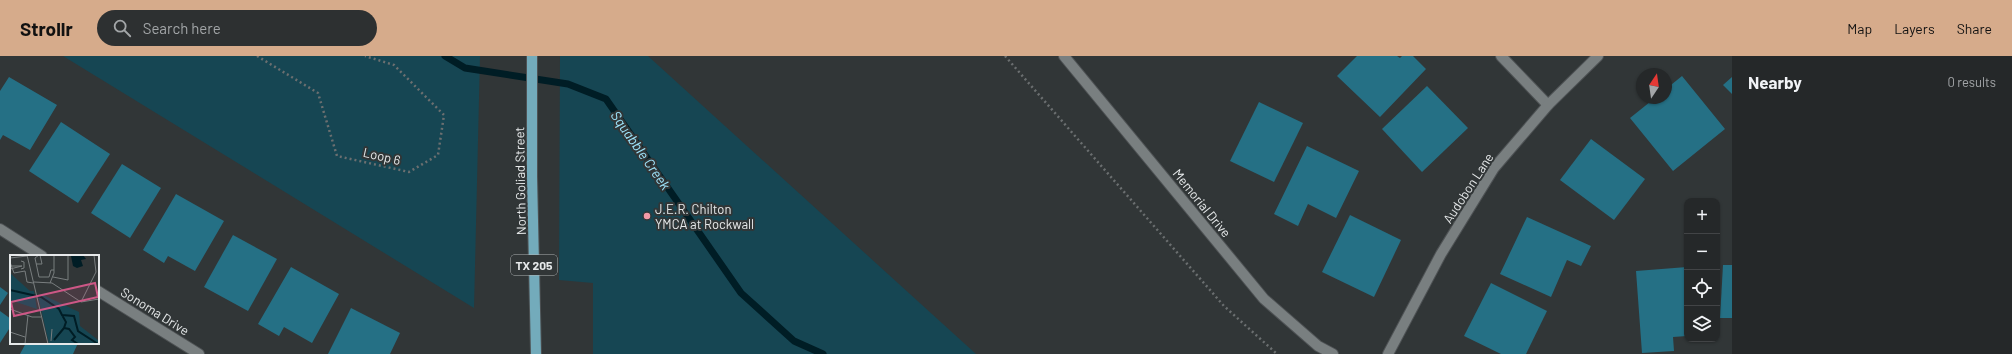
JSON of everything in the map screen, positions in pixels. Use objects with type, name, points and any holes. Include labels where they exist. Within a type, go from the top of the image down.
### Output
[{"type":"main road","name":"North Goliad Street","points":[[532,56],[532,176],[536,354]]},
{"type":"street","name":"Memorial Drive","points":[[1064,56],[1264,300],[1318,346],[1333,354]]},
{"type":"street","points":[[1501,56],[1548,105]]},
{"type":"street","name":"Audobon Lane","points":[[1388,354],[1441,254],[1494,168],[1548,105],[1598,56]]},
{"type":"street","points":[[0,229],[40,255]]},
{"type":"street","name":"Sonoma Drive","points":[[99,292],[199,354]]},
{"type":"path","name":"Loop 6","points":[[257,56],[318,93],[336,156],[409,172],[438,155],[444,115],[394,65],[365,56]]},
{"type":"path","points":[[1004,56],[1224,306],[1277,354]]},
{"type":"shaded area","points":[[63,56],[480,56],[474,308],[443,289]]},
{"type":"shaded area","points":[[560,56],[648,56],[976,354],[593,354],[593,283],[559,280]]},
{"type":"building","points":[[1357,56],[1397,56],[1400,58],[1402,56],[1413,56],[1426,69],[1380,117],[1337,76]]},
{"type":"building","points":[[1682,76],[1725,129],[1673,171],[1630,118],[1648,104],[1672,104],[1672,84]]},
{"type":"building","points":[[9,77],[57,105],[30,150],[3,135],[0,140],[0,91]]},
{"type":"building","points":[[1732,77],[1732,94],[1723,85]]},
{"type":"building","points":[[1427,86],[1468,128],[1422,172],[1382,129]]},
{"type":"building","points":[[1259,102],[1303,123],[1274,182],[1230,161]]},
{"type":"building","points":[[61,122],[110,154],[78,203],[29,171]]},
{"type":"building","points":[[1591,139],[1645,179],[1614,220],[1560,180]]},
{"type":"building","points":[[1307,146],[1359,171],[1336,218],[1308,204],[1298,226],[1274,214]]},
{"type":"building","points":[[122,164],[161,188],[130,238],[91,213]]},
{"type":"building","points":[[176,194],[224,221],[195,271],[168,256],[164,263],[143,250]]},
{"type":"building","points":[[1350,215],[1401,240],[1374,297],[1322,272]]},
{"type":"building","points":[[1527,217],[1591,246],[1581,266],[1567,260],[1551,297],[1500,274]]},
{"type":"building","points":[[233,235],[277,259],[248,311],[204,287]]},
{"type":"building","points":[[1723,265],[1732,265],[1732,318],[1720,318]]},
{"type":"building","points":[[291,267],[339,294],[312,343],[284,327],[279,336],[258,324]]},
{"type":"building","points":[[1684,267],[1684,336],[1673,337],[1674,351],[1642,353],[1636,271]]},
{"type":"building","points":[[1491,283],[1547,311],[1526,354],[1501,354],[1464,336]]},
{"type":"building","points":[[0,287],[8,293],[0,305]]},
{"type":"building","points":[[351,308],[400,333],[390,354],[328,354]]},
{"type":"building","points":[[0,311],[10,318],[10,328],[0,343]]},
{"type":"building","points":[[25,344],[78,344],[73,354],[20,354]]},
{"type":"waterway","name":"Squabble Creek","points":[[445,56],[465,68],[568,84],[606,99],[741,293],[794,341],[823,354]]},
{"type":"place","name":"J.E.R. Chilton YMCA at Rockwall","points":[[647,216]]}]
